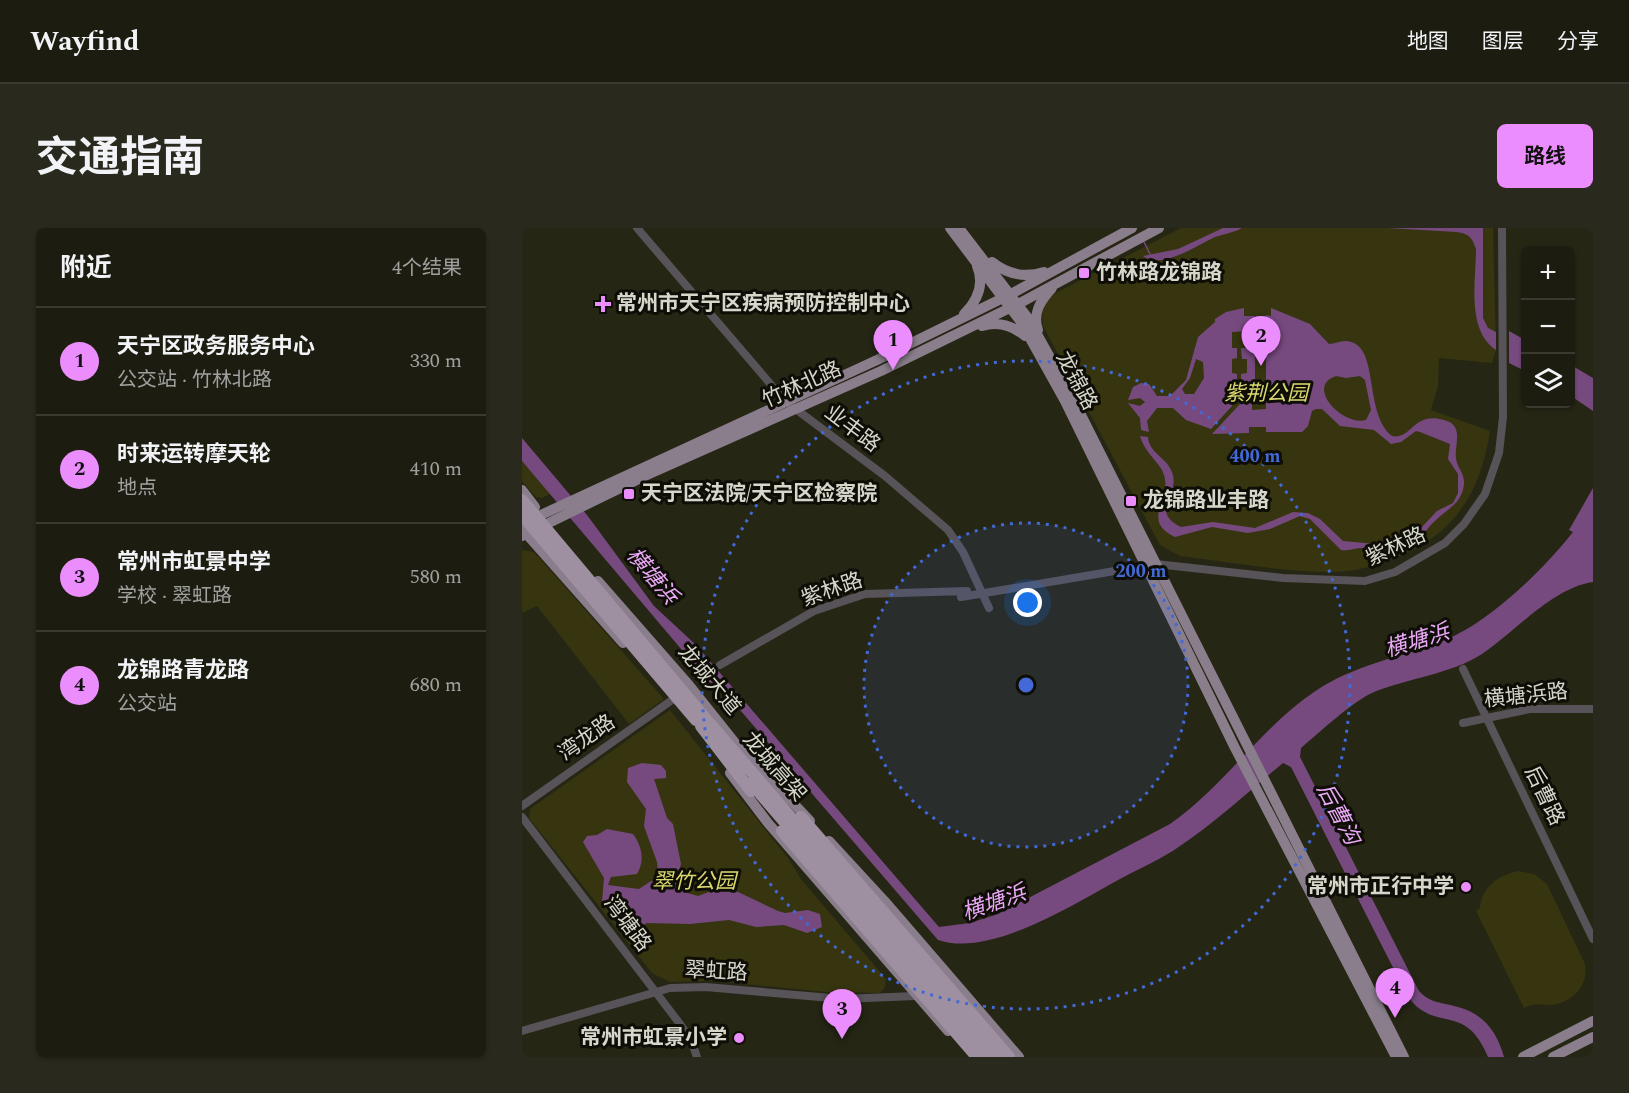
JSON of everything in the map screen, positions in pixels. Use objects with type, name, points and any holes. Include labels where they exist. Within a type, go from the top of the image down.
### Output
[{"type":"highway","name":"龙城高架","points":[[530,510],[700,723],[987,1057]]},
{"type":"highway","name":"龙城高架","points":[[700,723],[998,1057]]},
{"type":"highway","points":[[700,723],[782,831],[977,1057]]},
{"type":"highway","points":[[700,723],[768,779],[986,1029],[1007,1057]]},
{"type":"main road","name":"龙锦路","points":[[950,228],[1007,296]]},
{"type":"main road","name":"龙锦路","points":[[959,228],[980,252],[1042,350],[1152,565],[1265,794]]},
{"type":"main road","name":"竹林北路","points":[[579,502],[795,409],[958,333],[1014,306],[1159,228]]},
{"type":"main road","name":"竹林北路","points":[[523,531],[530,510],[562,511],[785,400],[877,360],[953,323],[1130,229]]},
{"type":"main road","points":[[953,323],[972,306],[979,294],[979,270],[967,248]]},
{"type":"main road","points":[[980,252],[1002,270],[1019,275],[1040,273],[1068,263]]},
{"type":"main road","points":[[1042,350],[1036,325],[1036,313],[1042,299],[1060,281]]},
{"type":"main road","points":[[958,333],[986,324],[1002,324],[1014,327],[1042,350]]},
{"type":"main road","name":"龙城大道","points":[[522,492],[530,510],[731,736],[764,781],[1007,1057]]},
{"type":"main road","name":"龙城大道","points":[[523,531],[672,700],[700,723],[942,1009],[977,1057]]},
{"type":"main road","points":[[700,723],[768,823],[915,996],[977,1057]]},
{"type":"main road","points":[[731,736],[888,904],[1019,1057]]},
{"type":"main road","points":[[1265,794],[1396,1057]]},
{"type":"main road","points":[[1265,794],[1404,1057]]},
{"type":"main road","points":[[1523,1057],[1593,1022]]},
{"type":"main road","points":[[1553,1057],[1593,1037]]},
{"type":"street","name":"业丰路","points":[[637,228],[785,400],[885,476],[948,530],[963,552],[989,608]]},
{"type":"street","name":"紫林路","points":[[720,665],[814,611],[865,594],[964,594],[1152,565],[1283,578],[1365,581],[1395,572],[1445,543],[1464,524],[1485,494],[1499,453],[1503,417],[1502,228]]},
{"type":"street","name":"后曹路","points":[[1463,669],[1593,939]]},
{"type":"street","name":"湾龙路","points":[[522,806],[672,700]]},
{"type":"street","name":"横塘浜路","points":[[1463,723],[1530,709],[1593,709]]},
{"type":"street","name":"湾塘路","points":[[522,817],[656,991],[691,1040],[697,1057]]},
{"type":"street","name":"翠虹路","points":[[522,1031],[656,991],[706,987],[842,999],[915,996]]},
{"type":"green space","name":"紫荆公园","points":[[1181,228],[1493,228],[1496,350],[1492,363],[1439,358],[1438,386],[1431,410],[1490,431],[1479,475],[1471,493],[1461,510],[1448,525],[1432,538],[1393,559],[1344,572],[1290,570],[1180,556],[1160,545],[1043,326],[1042,316],[1045,305],[1054,294]]},
{"type":"green space","points":[[522,461],[550,494],[542,498],[536,497],[522,481]]},
{"type":"green space","points":[[522,550],[534,552],[664,699],[629,724],[537,606],[522,613]]},
{"type":"green space","name":"翠竹公园","points":[[670,710],[788,858],[801,879],[886,979],[885,987],[880,993],[827,992],[713,981],[670,982],[652,973],[529,818],[530,809]]},
{"type":"green space","points":[[1518,871],[1534,874],[1547,884],[1585,964],[1586,972],[1582,985],[1573,996],[1560,1003],[1524,1008],[1476,911],[1480,908],[1481,900],[1492,883]]},
{"type":"shaded area","points":[[1223,228],[1242,228],[1215,237],[1169,258],[1150,260],[1143,256],[1178,249]]},
{"type":"shaded area","points":[[1388,228],[1483,228],[1483,318],[1488,328],[1496,332],[1496,350],[1480,330],[1476,317],[1474,289],[1476,249],[1471,239],[1457,232]]},
{"type":"shaded area","points":[[1244,308],[1244,316],[1255,316],[1255,396],[1252,397],[1252,410],[1266,409],[1266,315],[1271,316],[1271,308],[1310,324],[1329,344],[1348,341],[1360,347],[1369,369],[1378,413],[1383,426],[1392,436],[1404,434],[1426,419],[1444,420],[1454,426],[1457,436],[1456,458],[1463,477],[1463,491],[1454,504],[1414,545],[1407,549],[1391,551],[1359,548],[1341,550],[1310,519],[1300,516],[1270,529],[1248,533],[1212,527],[1175,537],[1160,524],[1158,517],[1164,493],[1164,475],[1160,466],[1145,448],[1140,436],[1148,437],[1152,448],[1171,469],[1174,483],[1167,504],[1167,516],[1181,527],[1213,522],[1255,528],[1293,512],[1308,513],[1320,519],[1343,541],[1398,546],[1406,544],[1437,511],[1453,503],[1458,493],[1458,474],[1448,459],[1450,444],[1416,431],[1401,442],[1391,444],[1374,430],[1340,426],[1322,409],[1316,409],[1312,411],[1308,426],[1302,432],[1266,432],[1266,427],[1249,427],[1249,433],[1212,434],[1241,403],[1248,403],[1247,386],[1241,385],[1241,374],[1247,373],[1247,359],[1242,359],[1241,348],[1247,348],[1247,331],[1232,332],[1232,348],[1237,348],[1237,358],[1232,359],[1232,373],[1237,374],[1237,385],[1232,386],[1232,406],[1211,429],[1186,420],[1173,408],[1157,408],[1147,421],[1149,432],[1141,430],[1140,418],[1128,403],[1140,406],[1145,402],[1140,398],[1128,400],[1133,387],[1141,383],[1149,384],[1157,396],[1170,396],[1186,380],[1198,337],[1215,322],[1215,319],[1226,312]],"holes":[[[1196,359],[1203,362],[1204,378],[1194,394],[1185,394],[1182,389],[1190,378]],[[1336,376],[1346,378],[1360,376],[1365,380],[1371,410],[1366,420],[1357,421],[1348,418],[1331,405],[1324,388],[1327,381]]]},
{"type":"shaded area","points":[[1509,331],[1521,338],[1521,369],[1509,363]]},
{"type":"shaded area","points":[[1575,367],[1593,378],[1593,411],[1575,399]]},
{"type":"shaded area","points":[[522,438],[587,515],[654,606],[696,645],[939,927],[970,923],[998,914],[1170,824],[1208,793],[1277,722],[1314,692],[1362,668],[1445,640],[1480,621],[1515,594],[1561,547],[1573,532],[1569,530],[1593,488],[1593,582],[1563,593],[1534,612],[1495,645],[1470,661],[1387,687],[1366,696],[1301,748],[1300,757],[1419,991],[1432,1000],[1467,1010],[1482,1019],[1498,1040],[1504,1057],[1488,1057],[1470,1029],[1460,1023],[1429,1014],[1408,997],[1291,767],[1283,763],[1220,816],[1173,851],[1056,914],[1031,926],[982,942],[959,944],[938,940],[722,689],[709,682],[522,461]]},
{"type":"shaded area","points":[[642,763],[661,765],[666,771],[666,778],[654,779],[667,818],[673,824],[681,864],[678,878],[684,892],[698,896],[717,889],[738,892],[785,913],[808,910],[820,914],[822,927],[807,933],[784,925],[756,927],[729,920],[690,924],[646,923],[641,931],[617,924],[602,902],[604,878],[583,842],[587,836],[597,835],[607,829],[633,834],[639,843],[641,854],[641,864],[637,874],[611,877],[608,885],[639,889],[651,881],[659,884],[657,862],[644,826],[646,809],[627,782],[628,768]]},
{"type":"waterway","points":[[1144,242],[1150,254]]},
{"type":"place","name":"竹林路龙锦路","points":[[1084,273]]},
{"type":"place","name":"常州市天宁区疾病预防控制中心","points":[[603,304]]},
{"type":"place","name":"时来运转摩天轮","points":[[1261,366]]},
{"type":"place","name":"天宁区政务服务中心","points":[[893,370]]},
{"type":"place","name":"天宁区法院/天宁区检察院","points":[[629,494]]},
{"type":"place","name":"龙锦路业丰路","points":[[1131,501]]},
{"type":"place","name":"常州市正行中学","points":[[1466,887]]},
{"type":"place","name":"龙锦路青龙路","points":[[1395,1018]]},
{"type":"place","name":"常州市虹景小学","points":[[739,1038]]},
{"type":"place","name":"常州市虹景中学","points":[[842,1039]]},
{"type":"water label","name":"横塘浜","points":[[652,576]]},
{"type":"water label","name":"横塘浜","points":[[1417,641]]},
{"type":"water label","name":"后曹沟","points":[[1338,814]]},
{"type":"water label","name":"横塘浜","points":[[994,903]]}]
